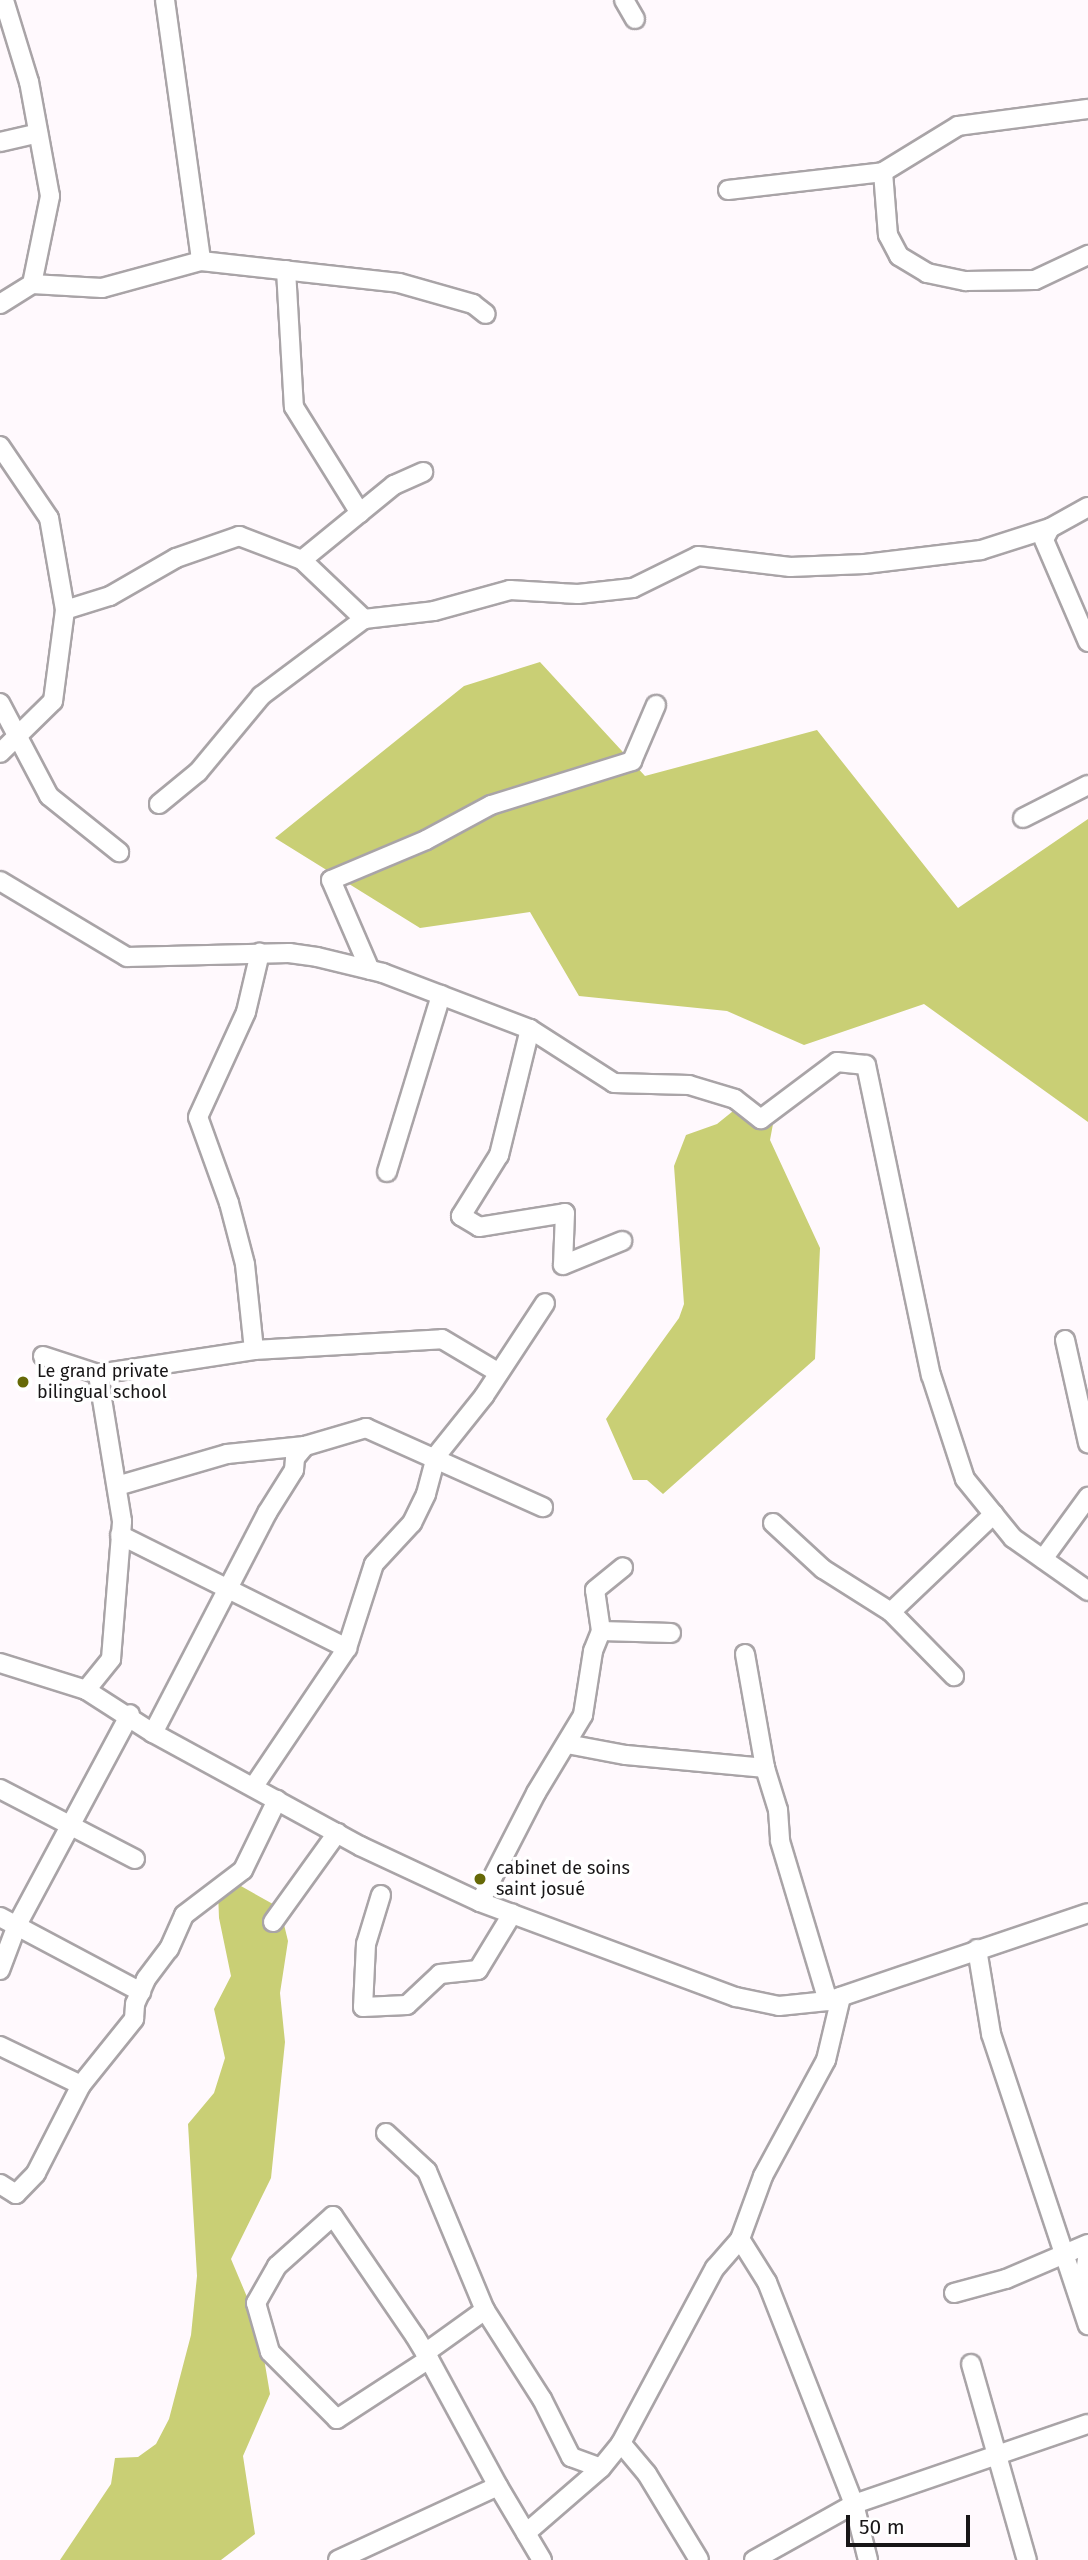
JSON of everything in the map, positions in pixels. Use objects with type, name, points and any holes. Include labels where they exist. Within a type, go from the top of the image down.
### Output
[{"type":"street","points":[[165,0],[201,261]]},
{"type":"street","points":[[624,0],[635,19]]},
{"type":"street","points":[[10,1],[50,196],[32,285]]},
{"type":"street","points":[[728,190],[883,172],[958,126],[1088,109]]},
{"type":"street","points":[[0,142],[38,133]]},
{"type":"street","points":[[883,172],[888,235],[899,256],[927,273],[966,281],[1035,280],[1088,254]]},
{"type":"street","points":[[0,304],[32,285],[102,288],[201,261],[399,283],[473,304],[485,314]]},
{"type":"street","points":[[286,270],[294,407],[360,513]]},
{"type":"street","points":[[0,753],[17,741],[53,701],[65,610],[49,518],[4,457]]},
{"type":"street","points":[[302,560],[394,485],[423,472]]},
{"type":"street","points":[[159,804],[198,772],[261,696],[364,619],[434,611],[510,590],[578,594],[633,588],[698,556],[790,567],[865,564],[981,550],[1050,528],[1088,507]]},
{"type":"street","points":[[1050,528],[1046,552],[1088,642]]},
{"type":"street","points":[[65,610],[110,596],[176,558],[239,536],[302,560],[364,619]]},
{"type":"street","points":[[0,703],[17,741],[49,796],[119,852]]},
{"type":"street","points":[[370,970],[331,880],[426,840],[491,805],[632,761],[656,705]]},
{"type":"street","points":[[1023,818],[1088,785]]},
{"type":"street","points":[[0,881],[127,957],[289,953],[370,970],[530,1029],[614,1083],[689,1085],[735,1099],[761,1119],[837,1062],[866,1065],[931,1375],[965,1479],[1013,1538],[1088,1591]]},
{"type":"street","points":[[254,1350],[245,1264],[229,1203],[198,1117],[246,1013],[260,953]]},
{"type":"street","points":[[387,1172],[441,995]]},
{"type":"street","points":[[530,1029],[499,1155],[461,1216],[479,1227],[565,1213],[563,1265],[622,1241]]},
{"type":"street","points":[[254,1786],[347,1648],[374,1564],[411,1523],[426,1494],[436,1456],[499,1373],[545,1303]]},
{"type":"street","points":[[43,1356],[98,1374],[254,1350],[442,1339],[499,1373]]},
{"type":"street","points":[[1065,1340],[1088,1444]]},
{"type":"street","points":[[86,1690],[111,1659],[120,1535],[117,1486],[98,1374]]},
{"type":"street","points":[[117,1486],[226,1454],[306,1446],[366,1429],[436,1456],[544,1507]]},
{"type":"street","points":[[153,1733],[294,1470],[295,1458],[306,1446]]},
{"type":"street","points":[[1043,1559],[1088,1497]]},
{"type":"street","points":[[891,1612],[994,1514]]},
{"type":"street","points":[[774,1523],[823,1569],[891,1612],[954,1676]]},
{"type":"street","points":[[120,1535],[347,1648]]},
{"type":"street","points":[[480,1902],[583,1715],[593,1651],[601,1631],[595,1590],[623,1567]]},
{"type":"street","points":[[601,1631],[671,1633]]},
{"type":"street","points":[[526,2533],[601,2468],[621,2443],[715,2268],[740,2239],[763,2176],[826,2060],[835,1999],[780,1842],[778,1810],[765,1768],[745,1654]]},
{"type":"street","points":[[0,1663],[86,1690],[130,1714],[153,1733],[337,1833],[480,1902],[736,1997],[779,2006],[835,1999],[977,1949],[1088,1914]]},
{"type":"street","points":[[0,1970],[17,1926],[130,1714]]},
{"type":"street","points":[[567,1744],[626,1755],[765,1768]]},
{"type":"street","points":[[0,1789],[135,1860]]},
{"type":"street","points":[[0,2183],[16,2194],[36,2173],[81,2085],[134,2019],[141,1992],[169,1949],[184,1916],[243,1870],[277,1800]]},
{"type":"street","points":[[273,1922],[337,1833]]},
{"type":"street","points":[[381,1895],[366,1944],[363,2007],[407,2004],[440,1974],[478,1970],[512,1914]]},
{"type":"street","points":[[0,1917],[141,1992]]},
{"type":"street","points":[[977,1949],[991,2034],[1088,2325]]},
{"type":"street","points":[[0,2046],[81,2085]]},
{"type":"street","points":[[386,2133],[427,2171],[485,2310],[542,2399],[570,2457],[601,2468]]},
{"type":"street","points":[[485,2310],[427,2356],[337,2419],[270,2352],[256,2303],[277,2266],[333,2216],[427,2356],[542,2560]]},
{"type":"street","points":[[740,2239],[767,2282],[854,2504],[868,2560]]},
{"type":"street","points":[[954,2293],[1006,2279],[1088,2244]]},
{"type":"street","points":[[1088,2252],[1080,2289],[1088,2307]]},
{"type":"street","points":[[971,2364],[994,2455],[1027,2560]]},
{"type":"street","points":[[754,2560],[854,2504],[1088,2424]]},
{"type":"street","points":[[621,2443],[647,2474],[699,2560]]},
{"type":"street","points":[[338,2560],[498,2486]]},
{"type":"green space","points":[[540,662],[645,776],[817,730],[958,908],[1088,819],[1088,1122],[924,1004],[804,1045],[727,1011],[579,996],[530,912],[420,928],[275,838],[464,686]]},
{"type":"green space","points":[[743,1103],[776,1108],[770,1140],[820,1248],[815,1359],[663,1494],[647,1480],[633,1480],[606,1419],[679,1318],[684,1304],[674,1166],[686,1135],[717,1124]]},
{"type":"green space","points":[[232,1881],[280,1908],[288,1941],[280,1993],[285,2042],[271,2178],[231,2259],[258,2323],[270,2394],[243,2456],[255,2534],[221,2560],[60,2560],[111,2484],[115,2458],[138,2457],[156,2444],[169,2419],[191,2335],[197,2276],[188,2124],[214,2093],[225,2058],[214,2009],[231,1976],[219,1918],[218,1892]]},
{"type":"place","name":"Le grand private bilingual school","points":[[23,1382]]},
{"type":"place","name":"cabinet de soins saint josué","points":[[480,1879]]}]
